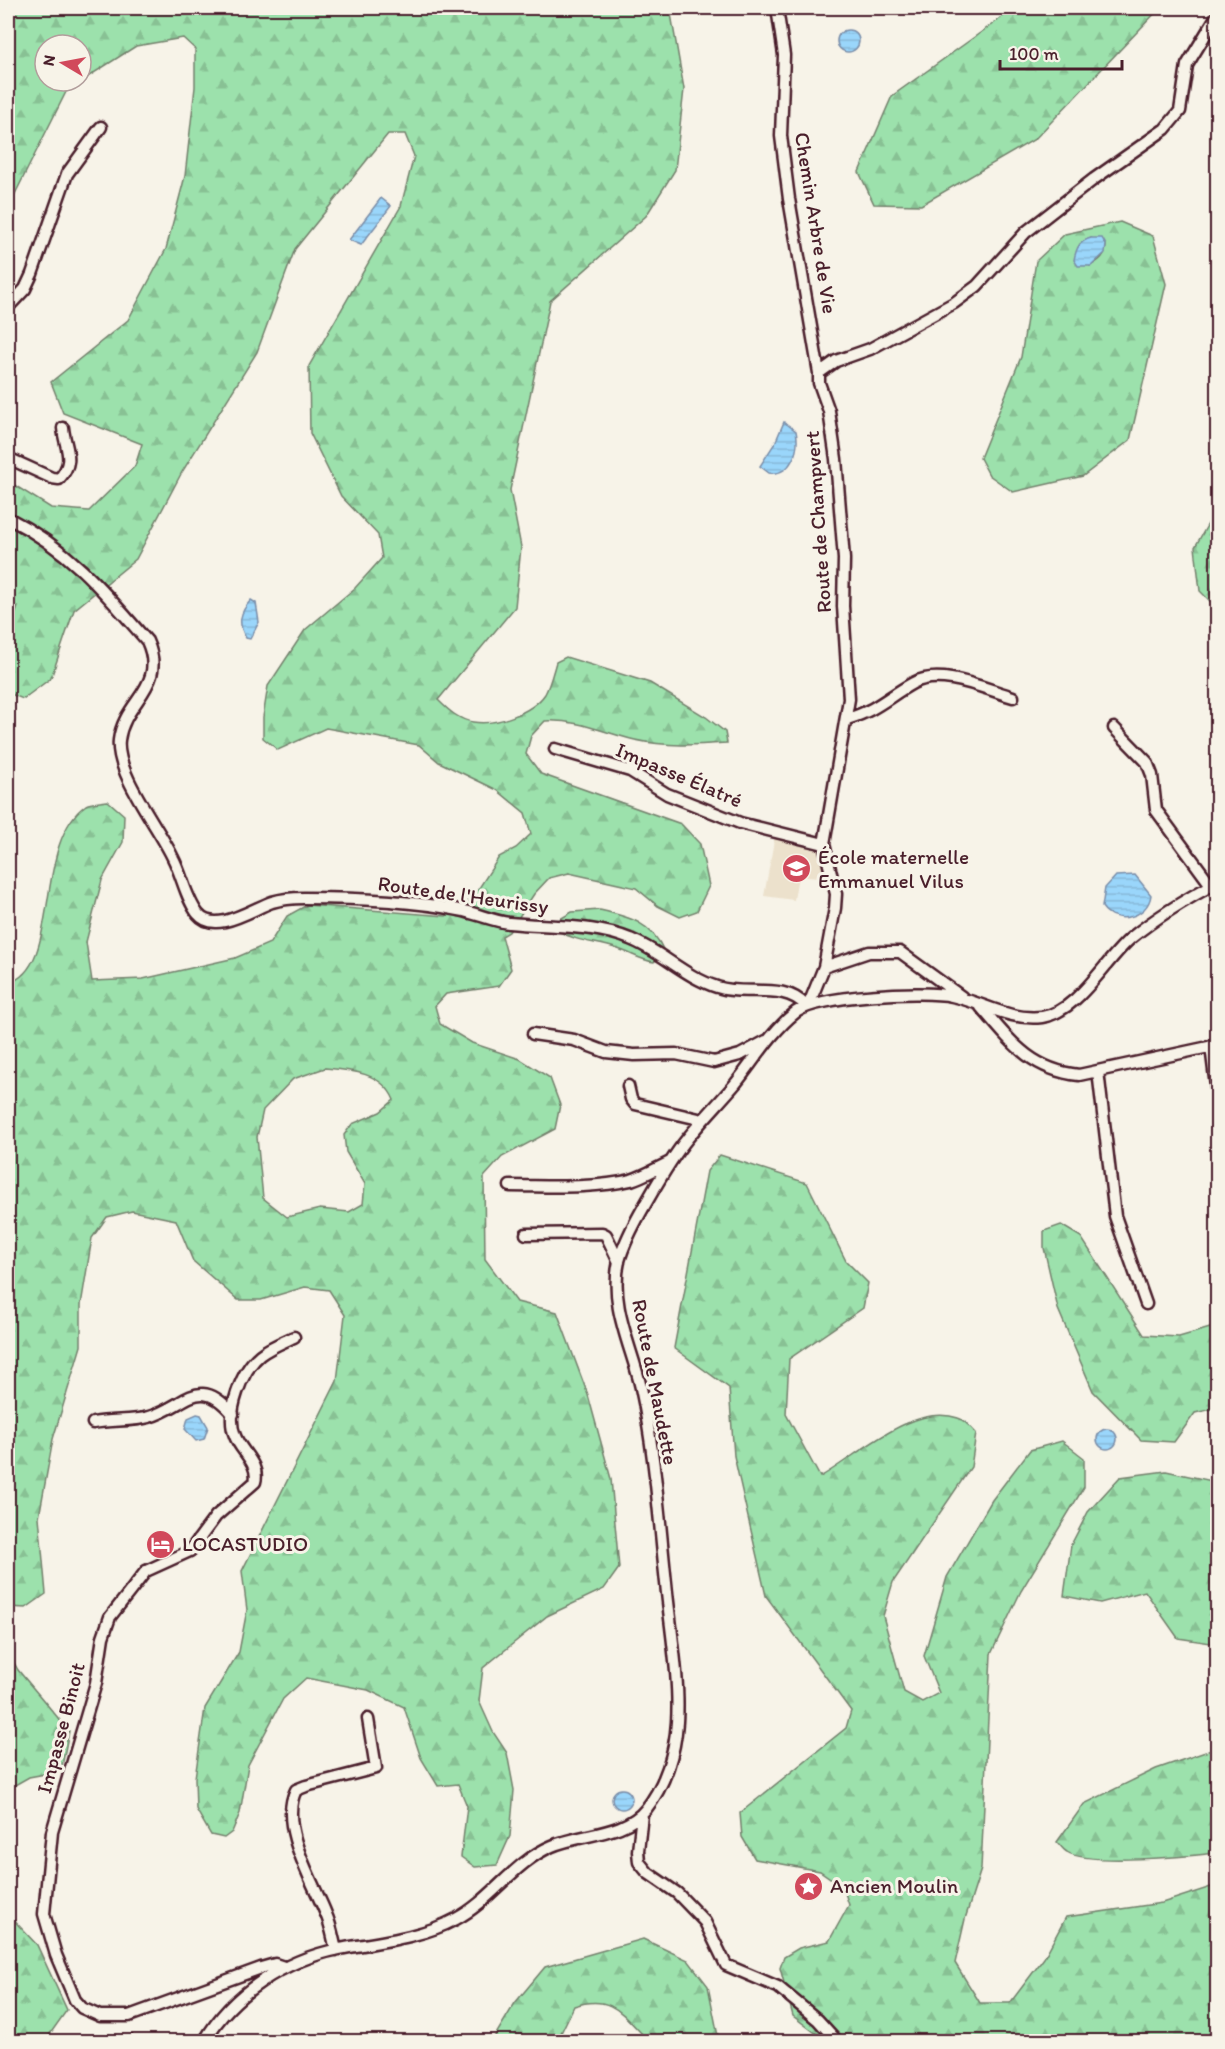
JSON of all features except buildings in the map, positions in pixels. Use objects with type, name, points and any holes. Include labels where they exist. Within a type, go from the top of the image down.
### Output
[{"type":"street","name":"Chemin Arbre de Vie","points":[[777,8],[784,55],[783,146],[819,373]]},
{"type":"street","points":[[819,373],[836,361],[870,349],[954,303],[976,286],[1026,232],[1094,179],[1165,129],[1180,111],[1187,65],[1218,14]]},
{"type":"street","points":[[8,307],[25,288],[32,274],[48,221],[67,174],[100,127]]},
{"type":"street","name":"Route de Champvert","points":[[807,1005],[824,967],[836,894],[824,844],[826,821],[849,699],[839,488],[833,432],[819,383],[819,373]]},
{"type":"street","points":[[8,458],[59,479],[68,470],[70,461],[63,428]]},
{"type":"street","name":"Route de l'Heurissy","points":[[8,518],[59,548],[90,576],[147,641],[153,653],[152,673],[147,688],[122,725],[118,742],[121,757],[140,800],[164,838],[194,907],[206,921],[215,923],[228,920],[288,898],[390,902],[458,910],[506,922],[609,933],[632,939],[696,979],[718,988],[790,993],[807,1005]]},
{"type":"street","points":[[847,719],[872,711],[914,682],[934,678],[948,679],[1013,697]]},
{"type":"street","points":[[1114,728],[1147,762],[1152,775],[1156,810],[1214,884]]},
{"type":"street","name":"Impasse Élatré","points":[[555,749],[630,771],[667,794],[740,823],[824,844]]},
{"type":"street","name":"Route de Maudette","points":[[204,2042],[242,1996],[284,1967],[336,1950],[393,1940],[451,1922],[488,1897],[533,1856],[551,1846],[619,1826],[642,1814],[661,1786],[672,1754],[678,1720],[672,1635],[650,1436],[640,1385],[624,1340],[617,1285],[619,1263],[630,1231],[670,1162],[771,1038],[794,1014],[807,1005],[829,999],[941,994],[964,999],[981,1007],[1029,1017],[1047,1016],[1057,1012],[1081,993],[1126,942],[1153,921],[1214,884]]},
{"type":"street","points":[[824,967],[869,952],[900,952],[964,999]]},
{"type":"street","points":[[981,1007],[1014,1045],[1049,1070],[1079,1075],[1214,1046],[1218,1103]]},
{"type":"street","points":[[533,1034],[574,1040],[606,1052],[634,1055],[676,1054],[714,1062],[740,1055],[771,1038]]},
{"type":"street","points":[[1098,1071],[1115,1216],[1146,1304]]},
{"type":"street","points":[[628,1086],[630,1099],[635,1104],[703,1120]]},
{"type":"street","points":[[510,1186],[583,1186],[622,1181],[633,1179],[670,1162]]},
{"type":"street","points":[[526,1234],[602,1233],[606,1235],[619,1263]]},
{"type":"street","name":"Impasse Binoit","points":[[284,1967],[275,1964],[261,1968],[129,2016],[100,2016],[82,2008],[75,2000],[56,1955],[44,1914],[52,1832],[96,1683],[103,1637],[110,1617],[146,1571],[190,1551],[216,1516],[255,1482],[256,1470],[235,1438],[232,1414],[241,1384],[253,1362],[267,1350],[294,1337]]},
{"type":"street","points":[[93,1423],[151,1417],[192,1396],[203,1393],[219,1399],[232,1414]]},
{"type":"street","points":[[336,1950],[328,1917],[308,1877],[295,1839],[293,1797],[296,1790],[306,1786],[376,1768],[368,1719]]},
{"type":"street","points":[[642,1814],[639,1862],[648,1873],[677,1893],[705,1922],[726,1965],[778,1986],[818,2020],[838,2042]]},
{"type":"shaded area","name":"École maternelle Emmanuel Vilus","points":[[775,835],[821,846],[828,879],[798,876],[794,900],[764,896]]},
{"type":"green space","points":[[8,8],[670,8],[684,89],[675,170],[646,216],[550,301],[510,490],[521,547],[515,607],[438,700],[454,714],[468,721],[482,723],[512,717],[539,701],[547,690],[556,662],[566,657],[650,683],[706,717],[725,732],[727,743],[658,744],[635,740],[580,724],[545,721],[531,736],[526,754],[541,774],[681,824],[700,844],[709,886],[697,911],[680,917],[658,906],[636,888],[569,873],[549,878],[534,894],[509,932],[502,936],[511,969],[499,986],[446,994],[435,1006],[440,1024],[472,1043],[520,1059],[550,1078],[560,1105],[555,1129],[502,1157],[484,1177],[485,1259],[517,1302],[557,1312],[588,1395],[611,1479],[619,1568],[604,1589],[547,1616],[483,1668],[479,1701],[493,1732],[507,1753],[514,1790],[510,1836],[497,1865],[475,1867],[461,1857],[467,1806],[458,1784],[438,1786],[421,1758],[404,1707],[368,1690],[306,1678],[283,1699],[248,1765],[240,1813],[232,1832],[224,1838],[211,1835],[196,1809],[195,1778],[205,1708],[239,1652],[247,1610],[242,1571],[337,1381],[345,1315],[329,1290],[305,1287],[261,1300],[238,1300],[193,1261],[176,1220],[132,1211],[107,1217],[92,1238],[81,1305],[81,1346],[53,1439],[39,1517],[46,1594],[26,1608],[8,1607],[8,983],[25,973],[36,954],[43,930],[52,874],[59,847],[69,823],[86,805],[94,803],[108,801],[124,815],[123,842],[102,880],[86,942],[92,981],[143,979],[235,958],[270,943],[287,916],[307,905],[446,916],[472,899],[499,857],[516,848],[531,834],[525,813],[497,790],[439,762],[419,745],[326,728],[278,750],[263,738],[263,717],[268,686],[305,630],[355,588],[382,558],[378,535],[341,496],[310,433],[309,366],[401,206],[414,156],[405,134],[388,134],[295,249],[257,352],[182,472],[136,559],[74,610],[51,678],[23,699],[8,693],[8,634],[18,607],[8,606],[8,481],[51,508],[89,511],[135,466],[142,444],[63,413],[51,382],[128,320],[166,249],[185,176],[195,87],[195,49],[183,38],[136,46],[93,73],[93,33],[33,33],[33,93],[66,93],[8,208]],"holes":[[[325,1068],[346,1070],[374,1079],[389,1091],[394,1100],[380,1112],[352,1124],[344,1135],[346,1152],[365,1184],[363,1204],[349,1212],[320,1209],[287,1217],[263,1198],[257,1137],[263,1110],[293,1079]]]},
{"type":"green space","points":[[1009,8],[1160,8],[1035,139],[921,205],[874,204],[859,172],[892,96],[1001,18]]},
{"type":"green space","points":[[1120,222],[1153,236],[1166,284],[1130,440],[1083,476],[1013,492],[989,475],[980,458],[1021,357],[1036,261],[1065,234]],"holes":[[[1091,238],[1106,245],[1101,258],[1090,266],[1078,248],[1080,244]]]},
{"type":"green space","points":[[1217,508],[1218,608],[1200,591],[1195,547]]},
{"type":"green space","points":[[600,910],[630,918],[646,927],[659,941],[664,951],[654,962],[558,931],[560,919],[572,912]]},
{"type":"green space","points":[[720,1155],[807,1183],[846,1261],[868,1283],[863,1308],[789,1359],[786,1414],[820,1477],[886,1434],[904,1424],[923,1418],[941,1415],[958,1418],[976,1433],[971,1467],[893,1582],[883,1616],[904,1692],[922,1702],[939,1693],[924,1656],[947,1577],[992,1500],[1030,1450],[1062,1441],[1084,1458],[1084,1487],[1021,1591],[991,1654],[981,1869],[965,1919],[955,1963],[980,2003],[1010,2003],[1044,1958],[1066,1917],[1162,1903],[1217,1885],[1217,2041],[826,2041],[793,2016],[780,1968],[784,1957],[799,1948],[829,1941],[849,1905],[843,1887],[820,1871],[755,1859],[742,1837],[740,1813],[846,1728],[851,1711],[766,1596],[734,1456],[729,1388],[674,1348],[707,1171]]},
{"type":"green space","points":[[1061,1225],[1081,1237],[1144,1335],[1179,1337],[1217,1326],[1217,1408],[1195,1413],[1174,1442],[1141,1440],[1093,1391],[1058,1309],[1044,1248],[1044,1231]]},
{"type":"green space","points":[[1166,1471],[1217,1482],[1217,1644],[1178,1638],[1145,1591],[1100,1603],[1064,1596],[1071,1545],[1088,1512],[1120,1477]]},
{"type":"green space","points":[[8,1652],[18,1670],[69,1731],[61,1771],[29,1777],[8,1789]]},
{"type":"green space","points":[[1217,1748],[1217,1853],[1140,1859],[1096,1858],[1067,1852],[1057,1842],[1084,1804],[1156,1769]]},
{"type":"green space","points":[[8,1914],[37,1945],[67,2010],[45,2041],[8,2041]]},
{"type":"green space","points":[[643,1939],[688,1960],[708,1986],[719,2041],[645,2041],[643,2035],[621,2012],[606,2004],[586,2003],[574,2006],[557,2041],[492,2041],[515,2003],[545,1967]]},
{"type":"water","points":[[848,30],[858,37],[859,41],[852,51],[848,52],[838,45],[837,41],[844,31]]},
{"type":"water","points":[[381,198],[391,206],[361,245],[349,240]]},
{"type":"water","points":[[1091,238],[1102,238],[1106,245],[1105,253],[1091,266],[1078,266],[1074,260],[1077,249],[1081,243]]},
{"type":"water","points":[[784,422],[796,431],[795,453],[783,470],[769,473],[760,466],[775,443]]},
{"type":"water","points":[[251,600],[256,603],[259,622],[250,639],[246,638],[243,633],[241,618]]},
{"type":"water","points":[[1135,875],[1151,895],[1149,903],[1138,914],[1130,917],[1122,918],[1108,913],[1102,907],[1105,888],[1116,876]]},
{"type":"water","points":[[197,1414],[201,1415],[208,1427],[204,1439],[196,1441],[185,1429],[188,1418]]},
{"type":"water","points":[[1107,1429],[1114,1432],[1117,1439],[1114,1446],[1107,1449],[1100,1446],[1097,1439],[1100,1432]]},
{"type":"water","points":[[622,1789],[629,1792],[632,1799],[629,1806],[622,1809],[615,1806],[612,1799],[615,1792]]},
{"type":"place","name":"École maternelle Emmanuel Vilus","points":[[797,869]]},
{"type":"place","name":"LOCASTUDIO","points":[[161,1544]]},
{"type":"place","name":"Ancien Moulin","points":[[809,1886]]}]
